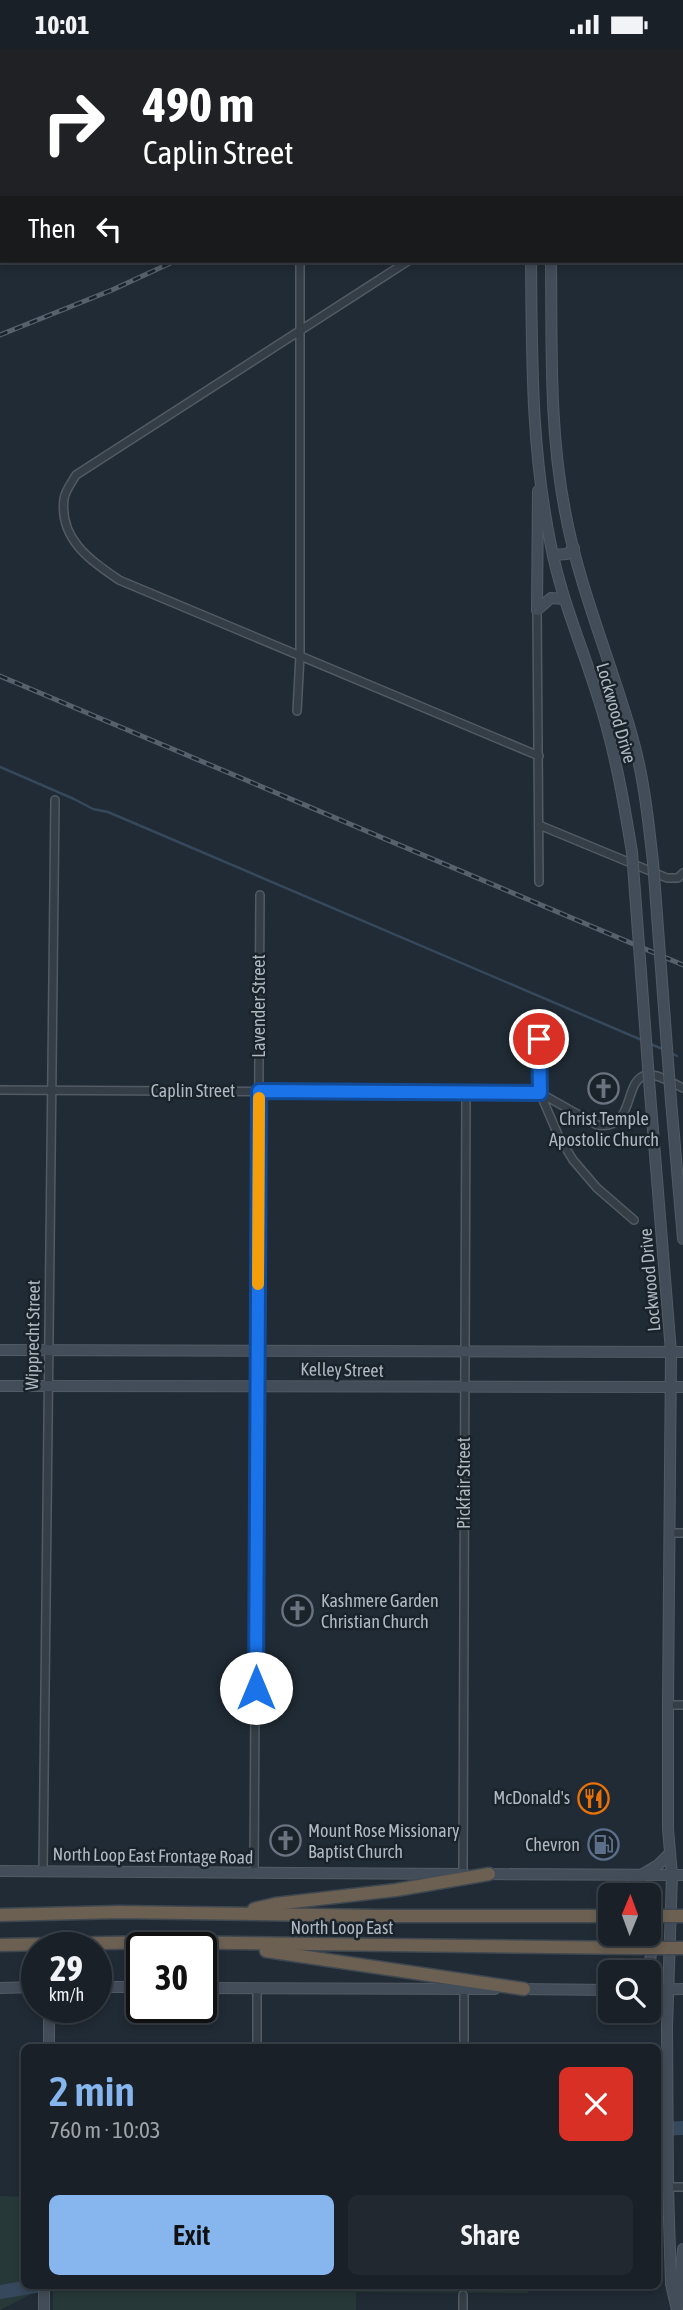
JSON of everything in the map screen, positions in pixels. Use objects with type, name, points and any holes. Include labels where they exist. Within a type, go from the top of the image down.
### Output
[{"type":"highway","points":[[235,1914],[275,1904],[396,1890],[489,1874]]},
{"type":"highway","name":"North Loop East","points":[[0,1915],[119,1912],[598,1916]]},
{"type":"highway","points":[[662,1916],[683,1916]]},
{"type":"highway","name":"North Loop East","points":[[0,1945],[158,1942],[221,1945],[683,1948]]},
{"type":"highway","points":[[221,1945],[524,1989]]},
{"type":"main road","name":"Lockwood Drive","points":[[531,263],[533,408],[538,461],[553,555],[564,599],[607,726],[632,852],[671,1352],[677,1387],[670,1533],[668,1705],[672,1875],[667,2027],[671,2284],[677,2310]]},
{"type":"main road","name":"Lockwood Drive","points":[[551,263],[553,419],[565,510],[574,548],[632,737],[645,795],[653,862],[683,1239]]},
{"type":"main road","points":[[532,325],[552,324]]},
{"type":"main road","points":[[537,610],[538,461]]},
{"type":"main road","points":[[553,555],[567,554],[574,548]]},
{"type":"main road","points":[[537,610],[551,598],[564,599]]},
{"type":"main road","name":"Kelley Street","points":[[0,1350],[683,1352]]},
{"type":"main road","name":"Kelley Street","points":[[0,1385],[677,1387]]},
{"type":"main road","points":[[634,1876],[650,1871],[670,1853]]},
{"type":"main road","name":"North Loop East Frontage Road","points":[[0,1871],[683,1875]]},
{"type":"main road","points":[[634,1876],[644,1885],[650,1897],[652,1960]]},
{"type":"main road","points":[[592,1990],[598,1986]]},
{"type":"main road","points":[[0,1988],[21,1987]]},
{"type":"main road","points":[[217,1988],[598,1990]]},
{"type":"main road","points":[[661,1990],[683,1989]]},
{"type":"main road","points":[[48,2044],[49,2023]]},
{"type":"main road","name":"Lockwood Drive","points":[[677,2310],[682,2285],[683,2249]]},
{"type":"main road","points":[[44,2289],[44,2310]]},
{"type":"street","points":[[405,263],[76,475],[64,497],[65,524],[76,545],[89,559],[119,580],[539,756]]},
{"type":"street","points":[[297,711],[300,656],[300,265]]},
{"type":"street","points":[[537,610],[539,882]]},
{"type":"street","name":"Wipprecht Street","points":[[43,1870],[55,800]]},
{"type":"street","points":[[539,825],[667,878],[678,878],[683,873]]},
{"type":"street","name":"Lavender Street","points":[[254,1873],[260,895]]},
{"type":"street","name":"Lockwood Drive","points":[[538,1027],[540,1093],[559,1137],[573,1160],[597,1188],[634,1220]]},
{"type":"street","name":"Caplin Street","points":[[0,1090],[540,1093],[603,1126],[622,1118],[636,1085],[646,1075],[683,1088]]},
{"type":"street","name":"Pickfair Street","points":[[463,1874],[466,1091]]},
{"type":"street","points":[[670,1533],[683,1533]]},
{"type":"street","points":[[668,1705],[683,1705]]},
{"type":"street","points":[[257,1988],[257,2044]]},
{"type":"street","points":[[464,1989],[464,2044]]},
{"type":"street","points":[[668,2187],[683,2187]]},
{"type":"street","points":[[463,2295],[463,2310]]},
{"type":"green space","points":[[0,2196],[21,2197],[21,2289],[528,2289],[528,2293],[356,2292],[356,2310],[53,2310],[53,2291],[39,2290],[0,2310]]},
{"type":"waterway","points":[[0,767],[93,809],[108,812],[644,1041]]},
{"type":"waterway","points":[[650,1044],[663,1049]]},
{"type":"waterway","points":[[669,1052],[677,1056]]},
{"type":"waterway","points":[[661,2129],[683,2128]]},
{"type":"waterway","points":[[0,2292],[21,2288]]},
{"type":"railway","points":[[0,335],[171,263]]},
{"type":"railway","points":[[0,676],[683,965]]},
{"type":"slow traffic","points":[[258,1284],[259,1098]]},
{"type":"place","name":"Christ Temple Apostolic Church","points":[[604,1088]]},
{"type":"place","name":"Kashmere Garden Christian Church","points":[[298,1611]]},
{"type":"place","name":"McDonald's","points":[[593,1798]]},
{"type":"place","name":"Mount Rose Missionary Baptist Church","points":[[285,1841]]},
{"type":"place","name":"Chevron","points":[[603,1845]]},
{"type":"route","points":[[256,1688],[259,1091],[540,1093],[539,1039]]}]
